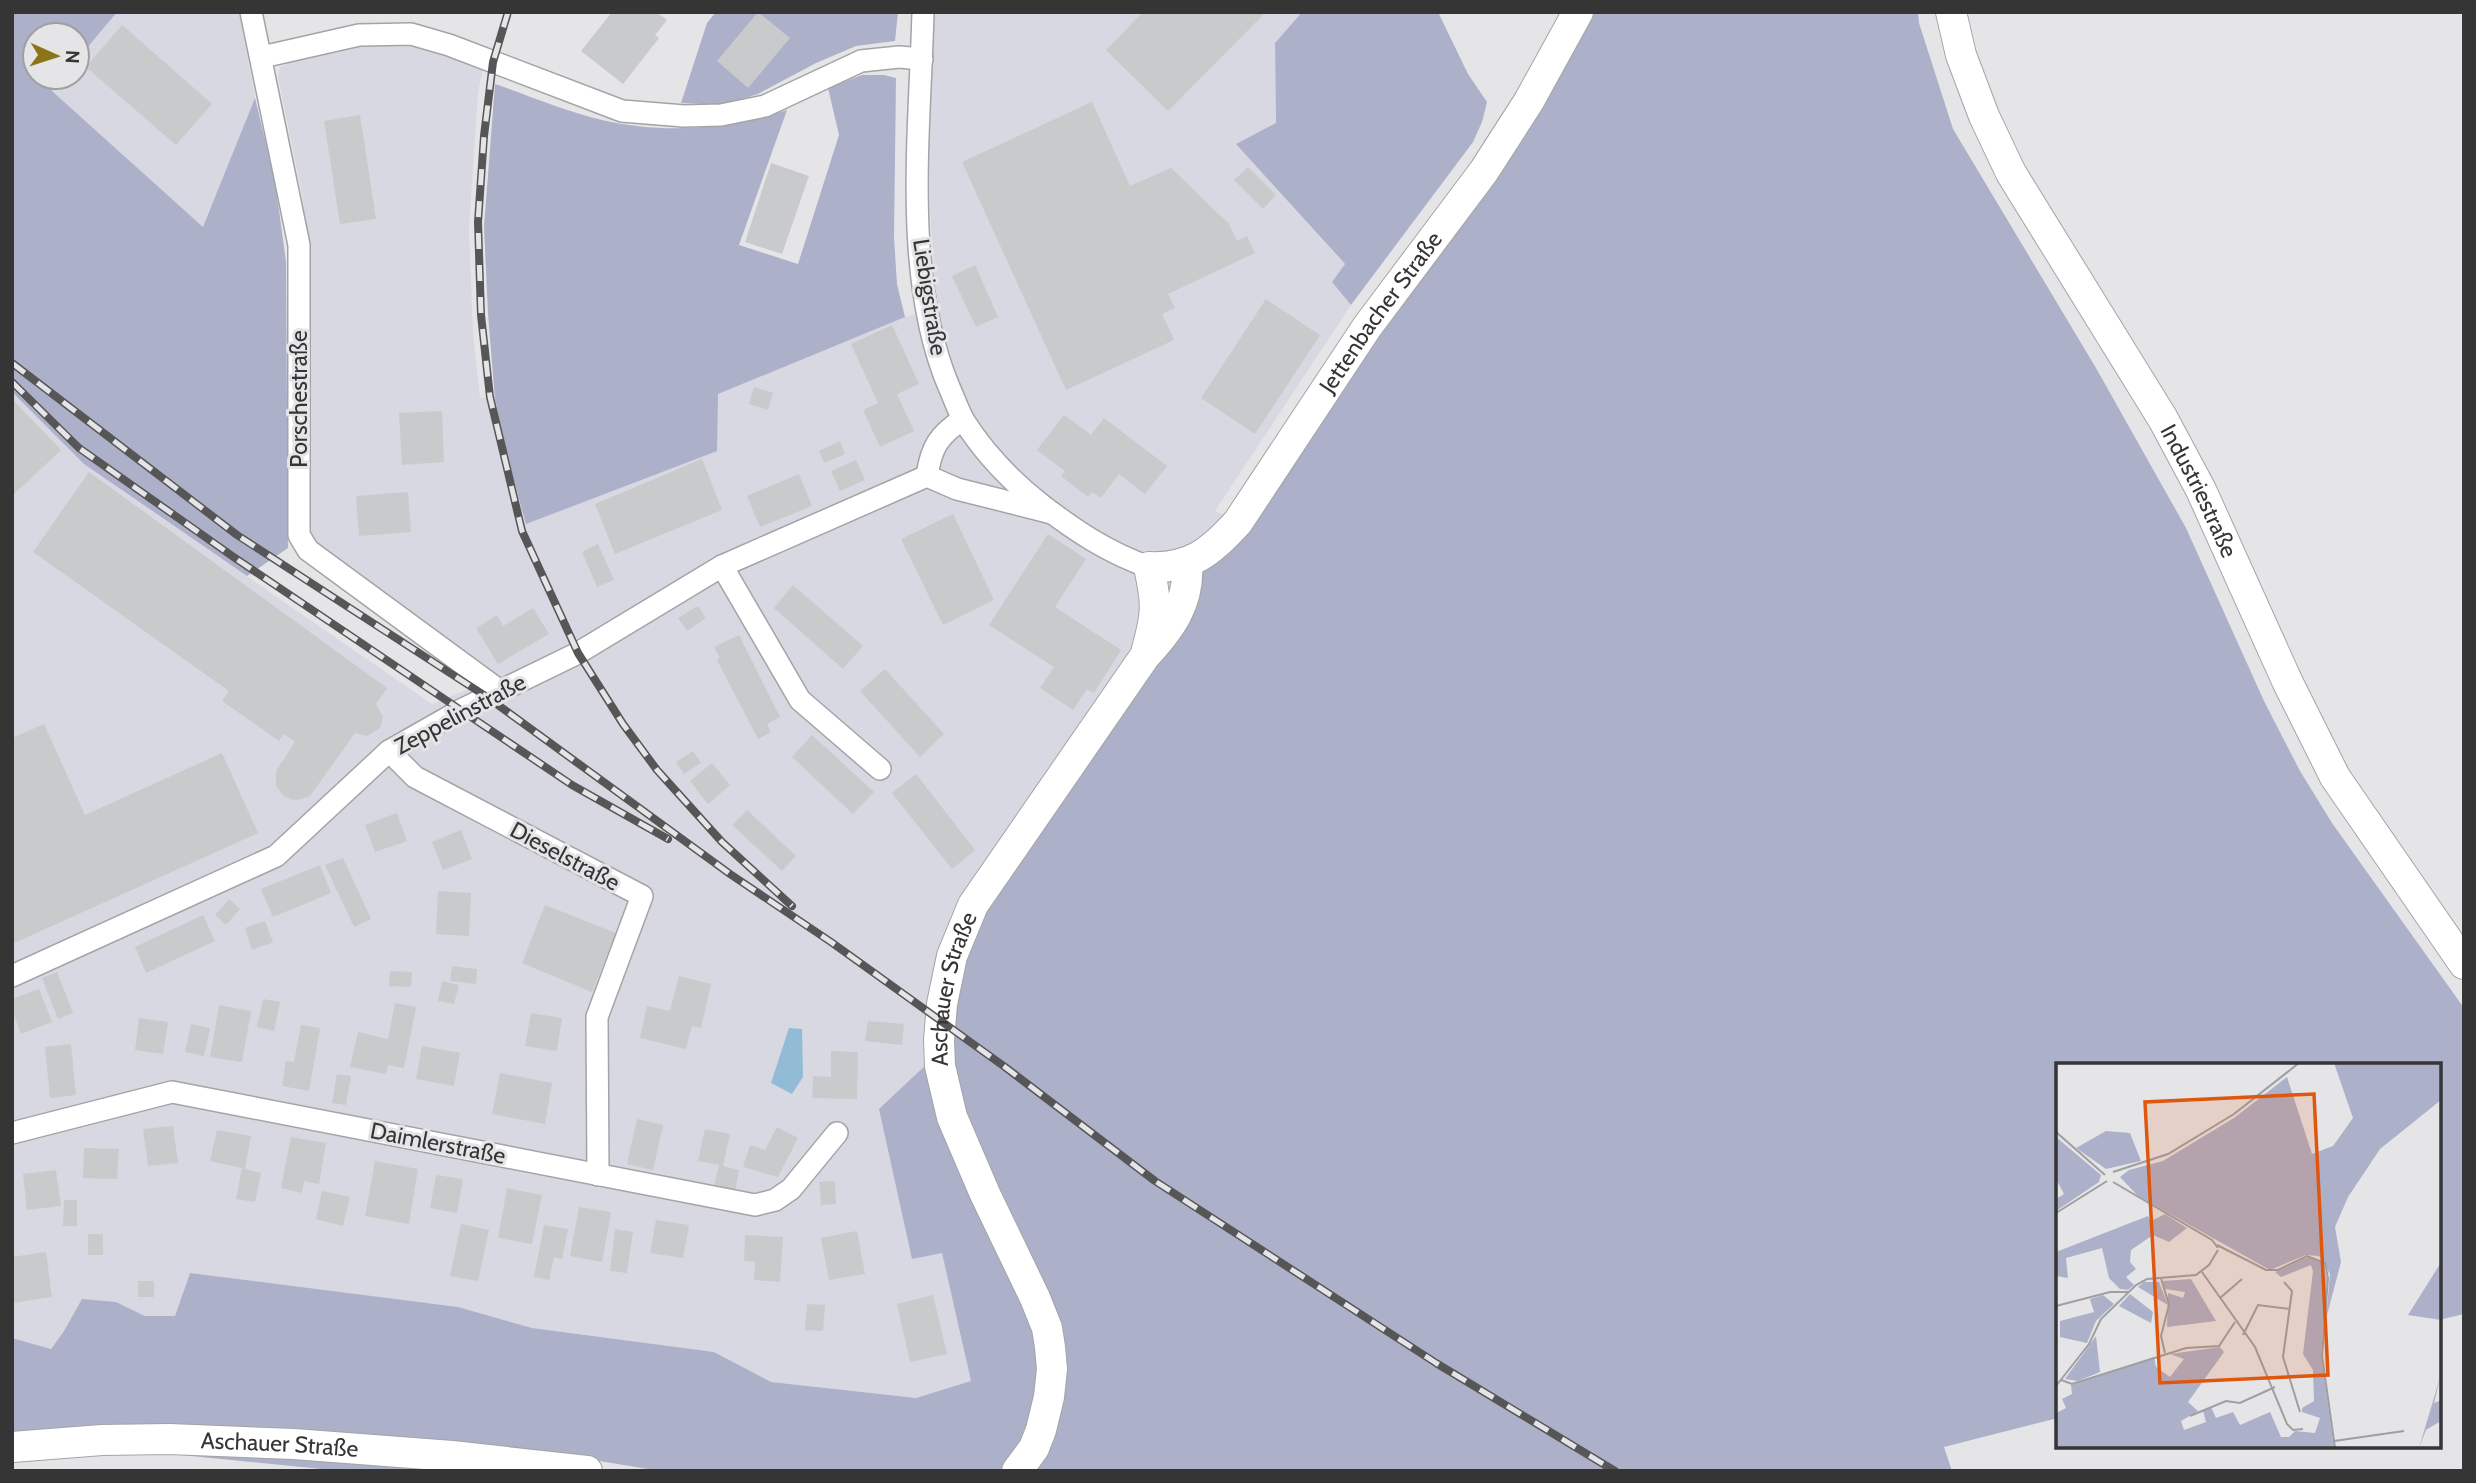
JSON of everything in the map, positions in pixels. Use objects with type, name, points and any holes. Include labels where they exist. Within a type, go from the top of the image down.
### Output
[{"type":"street","name":"Porschestraße","points":[[251,12],[299,245],[299,535],[308,550],[500,691]]},
{"type":"street","name":"Liebigstraße","points":[[923,12],[918,144],[923,280],[930,327],[940,364],[963,418],[986,451],[1016,484],[1052,513],[1117,556],[1149,567]]},
{"type":"street","name":"Jettenbacher Straße","points":[[1149,567],[1168,568],[1187,564],[1223,539],[1238,523],[1367,327],[1485,171],[1578,12]]},
{"type":"street","name":"Industriestraße","points":[[1951,12],[1961,55],[1984,116],[2011,173],[2163,419],[2201,491],[2288,683],[2335,776],[2464,964]]},
{"type":"street","points":[[261,57],[359,35],[411,34],[449,45],[622,111],[684,116],[721,115],[765,106],[861,61],[899,57],[922,59]]},
{"type":"street","points":[[963,418],[944,431],[935,445],[929,459],[927,476],[957,489],[1052,513]]},
{"type":"street","name":"Zeppelinstraße","points":[[12,976],[276,856],[389,751],[461,710],[578,653],[722,566],[927,476]]},
{"type":"street","name":"Aschauer Straße","points":[[1017,1471],[1034,1448],[1041,1430],[1049,1397],[1052,1369],[1050,1347],[1035,1298],[952,1117],[940,1066],[942,1004],[952,956],[973,905],[1145,656],[1166,633],[1179,612],[1188,583],[1187,564]]},
{"type":"street","points":[[722,566],[800,700],[880,769]]},
{"type":"street","name":"Aschauer Straße","points":[[1145,656],[1154,625],[1156,601],[1149,567]]},
{"type":"street","name":"Dieselstraße","points":[[389,751],[415,777],[642,896],[597,1017],[598,1175]]},
{"type":"street","name":"Daimlerstraße","points":[[12,1133],[172,1092],[755,1205],[775,1200],[791,1189],[837,1133]]},
{"type":"street","name":"Aschauer Straße","points":[[12,1447],[102,1440],[197,1440],[439,1455],[586,1471]]},
{"type":"shaded area","points":[[12,12],[117,12],[91,43],[91,21],[21,21],[21,91],[52,91],[203,227],[255,98],[275,181],[286,262],[288,548],[247,576],[84,464],[12,392]]},
{"type":"shaded area","points":[[117,12],[239,12],[255,98],[204,228],[52,91],[91,91],[91,43]]},
{"type":"shaded area","points":[[716,12],[898,12],[895,41],[856,46],[816,63],[758,94],[723,105],[681,103],[707,23]]},
{"type":"shaded area","points":[[934,12],[1302,12],[1275,43],[1276,123],[1236,144],[1345,265],[1332,282],[1351,305],[1215,511],[1238,522],[913,1259],[942,1252],[971,1381],[916,1398],[771,1382],[714,1352],[532,1328],[458,1307],[190,1273],[175,1316],[145,1316],[116,1302],[64,1331],[50,1349],[12,1338],[12,392],[84,464],[432,704],[494,679],[307,534],[310,262],[302,194],[278,77],[280,67],[297,59],[359,42],[410,43],[483,67],[478,93],[469,230],[473,333],[480,398],[495,399],[492,359],[905,317],[937,310],[930,211],[929,113]]},
{"type":"shaded area","points":[[1302,12],[1438,12],[1468,74],[1487,102],[1473,142],[1351,305],[1332,282],[1345,264],[1236,144],[1276,123],[1275,43]]},
{"type":"shaded area","points":[[1591,12],[1918,12],[1919,23],[1953,129],[2096,368],[2186,528],[2264,701],[2300,771],[2332,823],[2464,1008],[2464,1314],[2441,1320],[2441,1063],[2056,1063],[2056,1419],[1944,1447],[1952,1471],[1033,1471],[1060,1401],[958,1114],[947,1063],[965,938],[1207,565]]},
{"type":"shaded area","points":[[862,75],[896,78],[894,237],[897,284],[905,317],[718,394],[717,451],[526,524],[495,399],[488,314],[484,227],[495,84],[589,117],[648,127],[718,126],[787,110],[739,245],[798,264],[839,135],[828,88]]},
{"type":"shaded area","points":[[789,1028],[802,1029],[803,1077],[792,1094],[771,1083]]},
{"type":"shaded area","points":[[929,1062],[1006,1257],[1042,1357],[1033,1426],[1003,1471],[660,1471],[569,1456],[12,1436],[12,1338],[51,1349],[82,1299],[116,1302],[145,1316],[175,1316],[190,1273],[458,1307],[532,1328],[714,1352],[771,1382],[916,1398],[971,1381],[942,1253],[912,1259],[879,1109]]},
{"type":"shaded area","points":[[171,1454],[294,1457],[465,1471],[342,1471]]},
{"type":"building","points":[[612,12],[656,12],[667,20],[655,35],[659,38],[623,84],[581,51]]},
{"type":"building","points":[[758,12],[790,38],[748,88],[717,61]]},
{"type":"building","points":[[1143,12],[1266,12],[1168,111],[1106,50]]},
{"type":"building","points":[[122,25],[212,104],[176,145],[91,71],[91,61]]},
{"type":"building","points":[[1092,102],[1130,186],[1171,168],[1229,224],[1237,241],[1247,236],[1255,253],[1168,294],[1175,308],[1162,314],[1174,340],[1066,390],[962,162]]},
{"type":"building","points":[[360,115],[376,219],[340,224],[324,121]]},
{"type":"building","points":[[771,163],[809,176],[782,254],[745,242]]},
{"type":"building","points":[[1248,167],[1276,195],[1263,209],[1234,180]]},
{"type":"building","points":[[975,265],[998,317],[976,327],[952,276]]},
{"type":"building","points":[[1266,299],[1320,335],[1255,434],[1201,398]]},
{"type":"building","points":[[892,325],[919,384],[897,394],[914,431],[880,447],[863,410],[878,403],[851,344]]},
{"type":"building","points":[[754,387],[773,393],[768,410],[749,404]]},
{"type":"building","points":[[12,399],[61,450],[12,496]]},
{"type":"building","points":[[442,411],[444,462],[402,465],[399,413]]},
{"type":"building","points":[[1064,415],[1091,435],[1104,418],[1167,466],[1145,494],[1119,474],[1101,498],[1092,492],[1088,497],[1061,476],[1065,471],[1037,450]]},
{"type":"building","points":[[840,441],[845,454],[824,463],[819,451]]},
{"type":"building","points":[[702,459],[722,510],[615,554],[595,504]]},
{"type":"building","points":[[856,460],[865,480],[840,491],[831,471]]},
{"type":"building","points":[[89,472],[387,688],[376,704],[383,717],[380,728],[367,736],[355,733],[310,796],[293,800],[284,796],[276,786],[276,771],[295,742],[284,734],[279,741],[222,701],[229,691],[33,552]]},
{"type":"building","points":[[799,474],[812,506],[760,527],[747,496]]},
{"type":"building","points":[[408,492],[411,532],[359,536],[356,496]]},
{"type":"building","points":[[953,514],[994,600],[943,625],[901,539]]},
{"type":"building","points":[[1048,534],[1086,559],[1055,607],[1121,650],[1094,693],[1087,689],[1073,710],[1040,688],[1054,667],[989,625]]},
{"type":"building","points":[[598,544],[614,580],[597,587],[582,552]]},
{"type":"building","points":[[793,585],[863,646],[843,669],[774,608]]},
{"type":"building","points":[[698,606],[706,618],[687,631],[678,618]]},
{"type":"building","points":[[533,608],[549,634],[498,664],[476,628],[497,615],[503,626]]},
{"type":"building","points":[[739,635],[780,717],[767,724],[771,732],[758,739],[717,660],[720,658],[714,647]]},
{"type":"building","points":[[885,669],[944,734],[920,757],[860,691]]},
{"type":"building","points":[[44,724],[85,815],[222,753],[258,833],[12,944],[12,738]]},
{"type":"building","points":[[812,735],[874,792],[853,814],[792,757]]},
{"type":"building","points":[[693,751],[701,763],[684,774],[676,762]]},
{"type":"building","points":[[712,763],[730,785],[708,804],[690,781]]},
{"type":"building","points":[[916,774],[975,850],[952,869],[892,793]]},
{"type":"building","points":[[747,810],[796,856],[782,871],[732,825]]},
{"type":"building","points":[[397,813],[407,841],[375,852],[365,825]]},
{"type":"building","points":[[461,830],[472,859],[443,870],[432,842]]},
{"type":"building","points":[[343,858],[371,919],[354,927],[325,865]]},
{"type":"building","points":[[320,865],[331,893],[273,917],[261,889]]},
{"type":"building","points":[[438,891],[471,893],[469,936],[436,934]]},
{"type":"building","points":[[229,899],[240,909],[226,925],[215,915]]},
{"type":"building","points":[[545,905],[616,933],[592,992],[522,963]]},
{"type":"building","points":[[203,915],[215,941],[146,973],[135,947]]},
{"type":"building","points":[[265,921],[273,942],[252,950],[245,928]]},
{"type":"building","points":[[452,966],[477,969],[476,984],[450,981]]},
{"type":"building","points":[[390,971],[412,972],[411,987],[389,986]]},
{"type":"building","points":[[57,972],[73,1013],[58,1019],[42,978]]},
{"type":"building","points":[[679,976],[711,984],[701,1028],[692,1026],[686,1049],[640,1038],[647,1006],[670,1011]]},
{"type":"building","points":[[442,981],[459,985],[454,1004],[438,1001]]},
{"type":"building","points":[[39,989],[52,1022],[21,1034],[12,1010],[12,999]]},
{"type":"building","points":[[263,999],[280,1002],[274,1031],[257,1027]]},
{"type":"building","points":[[395,1003],[416,1007],[404,1068],[388,1065],[386,1074],[350,1067],[358,1032],[388,1039]]},
{"type":"building","points":[[219,1005],[251,1011],[242,1062],[210,1057]]},
{"type":"building","points":[[531,1013],[562,1018],[557,1051],[525,1046]]},
{"type":"building","points":[[139,1018],[168,1022],[163,1054],[135,1050]]},
{"type":"building","points":[[868,1021],[904,1024],[902,1045],[865,1041]]},
{"type":"building","points":[[191,1024],[210,1028],[204,1056],[185,1052]]},
{"type":"building","points":[[301,1025],[320,1028],[309,1091],[282,1086],[286,1061],[294,1062]]},
{"type":"building","points":[[71,1044],[76,1095],[50,1098],[45,1047]]},
{"type":"building","points":[[422,1046],[460,1053],[454,1086],[416,1079]]},
{"type":"building","points":[[831,1051],[858,1052],[857,1099],[812,1098],[813,1076],[831,1077]]},
{"type":"building","points":[[500,1073],[552,1083],[545,1124],[492,1114]]},
{"type":"building","points":[[337,1074],[351,1076],[346,1105],[332,1103]]},
{"type":"building","points":[[637,1119],[663,1125],[653,1170],[627,1164]]},
{"type":"building","points":[[173,1126],[178,1163],[148,1166],[143,1129]]},
{"type":"building","points":[[777,1127],[798,1138],[778,1177],[743,1167],[750,1145],[765,1150]]},
{"type":"building","points":[[705,1129],[730,1134],[723,1166],[739,1170],[735,1191],[714,1186],[719,1165],[698,1161]]},
{"type":"building","points":[[217,1130],[251,1136],[245,1169],[261,1173],[255,1202],[236,1199],[242,1168],[210,1161]]},
{"type":"building","points":[[291,1137],[326,1143],[319,1184],[304,1181],[302,1193],[281,1188]]},
{"type":"building","points":[[84,1148],[119,1149],[117,1179],[83,1178]]},
{"type":"building","points":[[375,1161],[418,1169],[409,1224],[365,1216]]},
{"type":"building","points":[[56,1170],[61,1206],[27,1210],[23,1174]]},
{"type":"building","points":[[436,1175],[463,1179],[457,1213],[430,1208]]},
{"type":"building","points":[[835,1181],[836,1204],[821,1205],[819,1182]]},
{"type":"building","points":[[507,1188],[542,1195],[532,1244],[498,1238]]},
{"type":"building","points":[[322,1191],[350,1197],[343,1226],[316,1219]]},
{"type":"building","points":[[64,1200],[77,1200],[77,1226],[63,1226]]},
{"type":"building","points":[[579,1207],[611,1212],[602,1262],[570,1256]]},
{"type":"building","points":[[656,1220],[689,1225],[683,1258],[650,1253]]},
{"type":"building","points":[[461,1224],[489,1230],[478,1281],[450,1276]]},
{"type":"building","points":[[544,1225],[568,1229],[562,1259],[554,1257],[549,1280],[534,1277]]},
{"type":"building","points":[[615,1229],[633,1232],[627,1273],[610,1271]]},
{"type":"building","points":[[857,1231],[865,1274],[829,1280],[821,1238]]},
{"type":"building","points":[[88,1234],[103,1234],[103,1255],[88,1255]]},
{"type":"building","points":[[745,1235],[783,1237],[780,1282],[754,1280],[755,1262],[744,1261]]},
{"type":"building","points":[[46,1252],[52,1297],[12,1303],[12,1257]]},
{"type":"building","points":[[138,1281],[154,1281],[154,1297],[138,1297]]},
{"type":"building","points":[[933,1295],[947,1354],[910,1362],[897,1304]]},
{"type":"building","points":[[807,1304],[825,1305],[823,1331],[805,1330]]},
{"type":"railway","points":[[508,12],[493,62],[478,222],[481,315],[490,397],[522,531],[578,653],[623,724],[657,770],[722,842],[792,906]]},
{"type":"railway","points":[[12,363],[237,535],[487,697],[730,874],[831,942],[1005,1067],[1155,1181],[1436,1363],[1615,1471]]},
{"type":"railway","points":[[12,382],[79,448],[235,558],[572,785],[668,839]]}]
